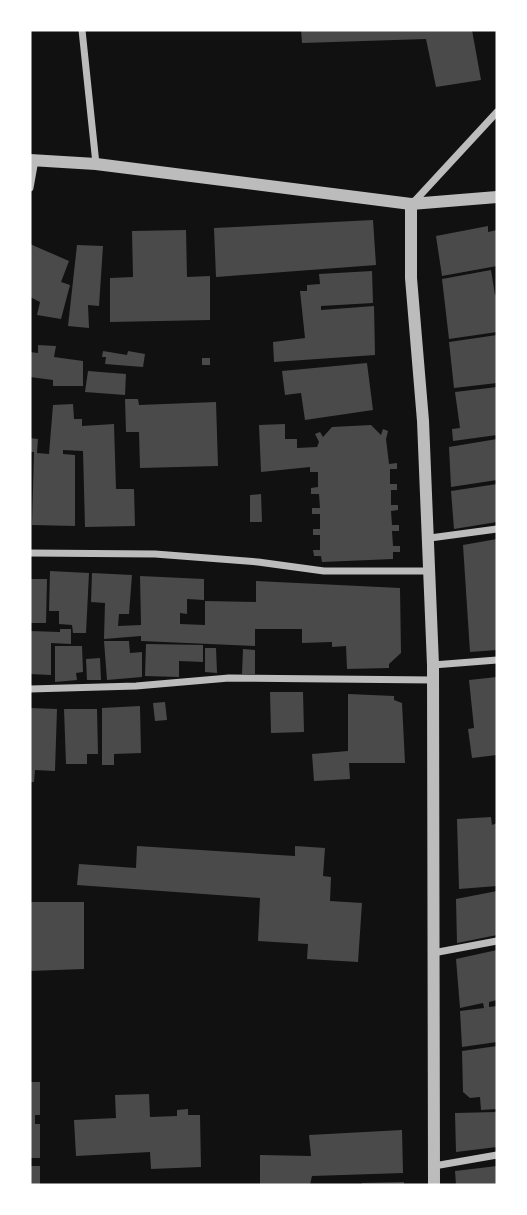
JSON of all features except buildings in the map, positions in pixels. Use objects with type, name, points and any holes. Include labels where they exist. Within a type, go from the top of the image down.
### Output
[{"type":"street","points":[[82,30],[96,164]]},
{"type":"street","points":[[434,1185],[433,665],[429,538],[411,278],[411,204],[497,113]]},
{"type":"street","points":[[30,188],[32,160],[96,164],[411,204],[497,197]]},
{"type":"street","points":[[429,538],[497,529]]},
{"type":"street","points":[[30,553],[155,554],[258,562],[324,571],[429,570]]},
{"type":"street","points":[[433,665],[497,660]]},
{"type":"street","points":[[30,689],[136,687],[229,678],[433,680]]},
{"type":"street","points":[[432,953],[497,941]]},
{"type":"street","points":[[434,1166],[497,1156]]}]
